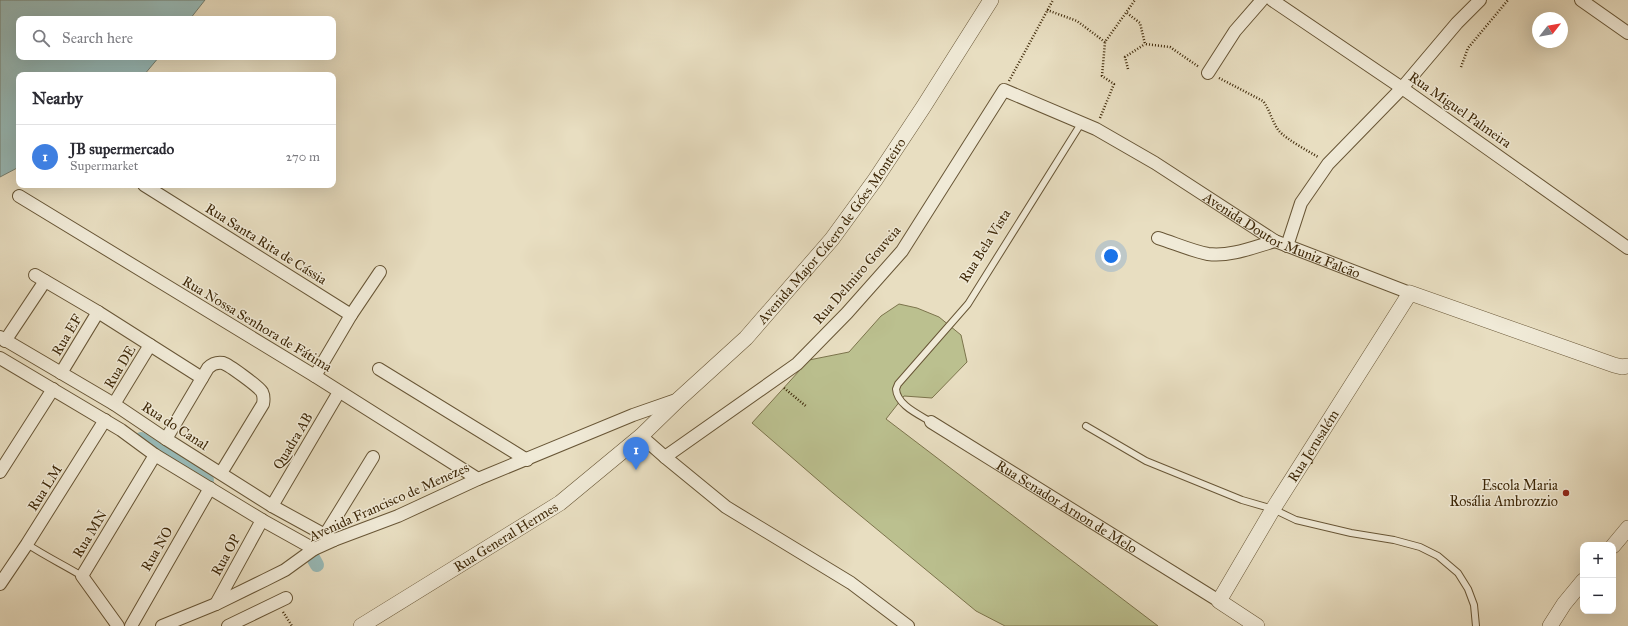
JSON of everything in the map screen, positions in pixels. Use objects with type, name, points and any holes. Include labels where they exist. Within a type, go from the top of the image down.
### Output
[{"type":"street","name":"Avenida Major Cícero de Góes Monteiro","points":[[644,433],[746,338],[832,239],[875,180],[928,100],[991,0]]},
{"type":"street","points":[[1208,73],[1235,31],[1262,0]]},
{"type":"street","name":"Rua Miguel Palmeira","points":[[1272,0],[1402,88],[1628,248]]},
{"type":"street","points":[[1287,246],[1301,202],[1328,164],[1402,88],[1458,23],[1480,0]]},
{"type":"street","points":[[1581,0],[1628,33]]},
{"type":"street","name":"Avenida Doutor Muniz Falcão","points":[[1004,90],[1096,129],[1155,163],[1275,241],[1410,293],[1614,365],[1622,367],[1628,366]]},
{"type":"street","name":"Rua Delmiro Gouveia","points":[[665,458],[798,364],[847,313],[902,251],[1004,90]]},
{"type":"street","name":"Rua Santa Rita de Cássia","points":[[149,188],[351,315]]},
{"type":"street","name":"Rua Nossa Senhora de Fátima","points":[[19,196],[315,376],[478,479]]},
{"type":"street","points":[[1158,238],[1207,253],[1216,254],[1238,251],[1275,241]]},
{"type":"street","points":[[315,376],[351,315],[380,272]]},
{"type":"street","points":[[3,339],[40,278],[98,312],[202,378]]},
{"type":"street","name":"Rua Jerusalém","points":[[1219,601],[1273,509],[1410,293]]},
{"type":"street","name":"Rua EF","points":[[61,373],[98,312]]},
{"type":"street","name":"Rua do Canal","points":[[3,339],[114,404],[166,439],[272,506],[330,538]]},
{"type":"street","name":"Rua DE","points":[[114,404],[150,346]]},
{"type":"street","points":[[0,358],[105,420],[155,455],[262,520],[314,549]]},
{"type":"street","points":[[166,439],[211,365],[222,363],[227,365],[256,384],[263,393],[264,399],[263,404],[221,473]]},
{"type":"street","points":[[379,369],[527,460]]},
{"type":"street","points":[[0,472],[52,389]]},
{"type":"street","name":"Quadra AB","points":[[272,506],[339,392]]},
{"type":"street","name":"Avenida Francisco de Menezes","points":[[162,626],[189,621],[216,604],[285,570],[330,538],[398,516],[478,479],[634,415],[679,399]]},
{"type":"street","points":[[634,415],[644,433],[665,458],[731,511],[851,583],[908,626]]},
{"type":"street","name":"Rua LM","points":[[0,584],[105,420]]},
{"type":"street","name":"Rua Senador Arnon de Melo","points":[[931,422],[1257,626]]},
{"type":"street","name":"Rua General Hermes","points":[[361,626],[560,503],[644,433]]},
{"type":"street","name":"Rua MN","points":[[118,626],[82,576],[155,455]]},
{"type":"street","points":[[330,538],[373,457]]},
{"type":"street","name":"Rua NO","points":[[130,626],[210,488]]},
{"type":"street","name":"Rua OP","points":[[216,604],[262,520]]},
{"type":"street","points":[[1616,542],[1628,528]]},
{"type":"street","points":[[1550,626],[1564,604],[1580,585]]},
{"type":"street","points":[[228,626],[286,598]]},
{"type":"lane","name":"Rua Bela Vista","points":[[903,377],[943,334],[968,304],[1082,122]]},
{"type":"lane","name":"Rua Senador Arnon de Melo","points":[[903,377],[896,389],[898,398],[906,406],[931,422]]},
{"type":"lane","points":[[1086,426],[1146,461],[1242,500],[1273,509],[1302,522],[1350,533],[1394,540],[1420,547],[1438,556],[1458,573],[1468,589],[1474,605],[1476,626]]},
{"type":"lane","points":[[27,544],[82,576]]},
{"type":"path","points":[[1004,90],[1053,0]]},
{"type":"path","points":[[1096,129],[1114,84],[1102,76],[1105,42],[1135,0]]},
{"type":"path","points":[[1461,67],[1468,48],[1508,0]]},
{"type":"path","points":[[1047,10],[1077,21],[1105,42]]},
{"type":"path","points":[[1127,13],[1140,24],[1145,44]]},
{"type":"path","points":[[1128,69],[1125,58],[1145,44],[1170,48],[1208,73],[1263,101],[1268,107],[1270,117],[1280,132],[1328,164]]},
{"type":"path","points":[[775,380],[807,407]]},
{"type":"green space","points":[[899,304],[917,308],[939,317],[961,335],[967,362],[932,398],[904,396],[886,419],[1158,626],[1005,626],[976,611],[833,493],[752,423],[809,360],[849,352],[881,316]]},
{"type":"water","points":[[0,0],[205,0],[192,16],[16,16],[16,60],[156,60],[146,72],[16,72],[16,169],[0,177]]},
{"type":"waterway","points":[[141,439],[207,480]]},
{"type":"waterway","points":[[312,556],[317,565]]},
{"type":"place","name":"JB supermercado","points":[[636,470]]},
{"type":"place","name":"Escola Maria Rosália Ambrozzio","points":[[1566,493]]}]
